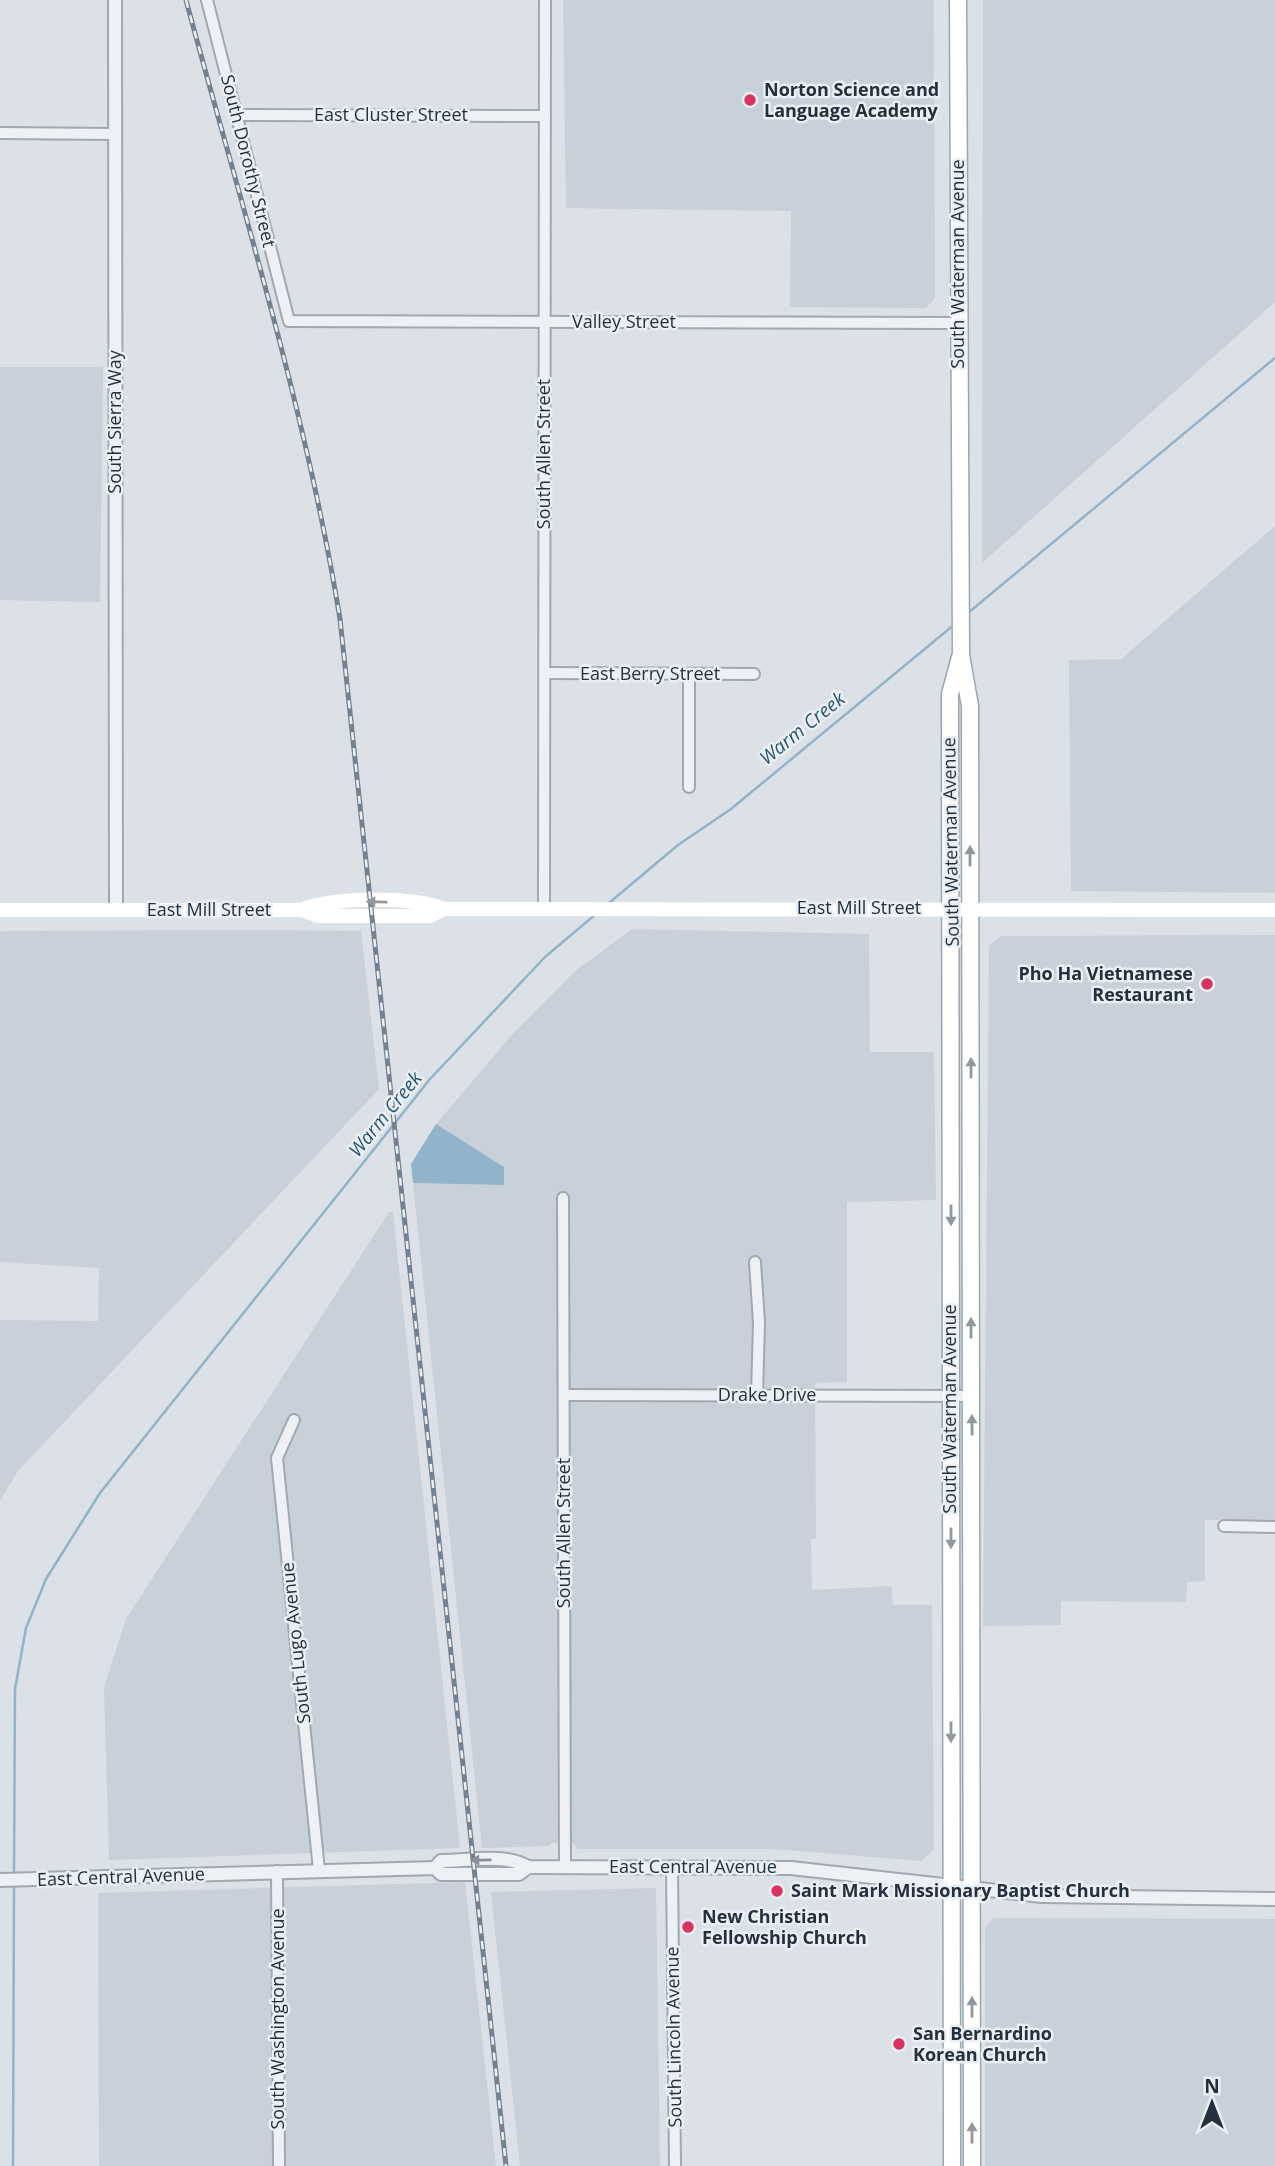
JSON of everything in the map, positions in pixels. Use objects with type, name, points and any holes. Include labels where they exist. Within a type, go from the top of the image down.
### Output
[{"type":"main road","name":"South Waterman Avenue","points":[[958,0],[961,654],[970,692],[972,2166]]},
{"type":"main road","name":"South Waterman Avenue","points":[[953,2166],[950,694],[961,654]]},
{"type":"main road","points":[[950,694],[959,699],[959,787],[970,803]]},
{"type":"main road","name":"East Mill Street","points":[[0,910],[301,910],[318,902],[429,903],[444,909],[579,910],[1275,909]]},
{"type":"main road","points":[[951,1615],[961,1619],[961,1651],[972,1696]]},
{"type":"street","name":"South Sierra Way","points":[[115,0],[116,909]]},
{"type":"street","name":"South Dorothy Street","points":[[207,0],[289,321]]},
{"type":"street","name":"South Allen Street","points":[[544,909],[545,0]]},
{"type":"street","name":"East Cluster Street","points":[[237,115],[545,116]]},
{"type":"street","points":[[0,133],[115,134]]},
{"type":"street","name":"Valley Street","points":[[289,321],[958,323]]},
{"type":"street","name":"East Berry Street","points":[[545,673],[754,674]]},
{"type":"street","points":[[689,674],[689,786]]},
{"type":"street","name":"South Allen Street","points":[[564,1198],[565,1867]]},
{"type":"street","points":[[755,1262],[757,1394]]},
{"type":"street","name":"Drake Drive","points":[[564,1395],[971,1396]]},
{"type":"street","name":"South Lugo Avenue","points":[[294,1420],[277,1458],[319,1870]]},
{"type":"street","points":[[1224,1526],[1275,1527]]},
{"type":"street","name":"East Central Avenue","points":[[0,1880],[435,1868],[441,1861],[473,1860],[518,1861],[528,1867],[799,1868],[972,1891],[1078,1897],[1275,1899]]},
{"type":"street","name":"South Lincoln Avenue","points":[[672,1866],[675,2166]]},
{"type":"street","name":"South Washington Avenue","points":[[277,1871],[279,2166]]},
{"type":"shaded area","name":"Norton Science and Language Academy","points":[[563,0],[934,0],[935,298],[926,308],[790,307],[791,211],[566,208]]},
{"type":"shaded area","points":[[983,0],[1275,0],[1275,302],[982,563]]},
{"type":"shaded area","points":[[0,367],[103,367],[100,602],[0,600]]},
{"type":"shaded area","points":[[1275,526],[1275,893],[1071,891],[1069,660],[1121,659]]},
{"type":"shaded area","points":[[632,929],[869,934],[870,1052],[934,1052],[936,1200],[847,1202],[847,1382],[815,1383],[816,1539],[811,1539],[812,1590],[891,1586],[893,1605],[932,1605],[934,1849],[922,1861],[772,1849],[578,1849],[573,1843],[482,1848],[413,1183],[504,1185],[504,1167],[436,1124],[510,1037],[574,972]]},
{"type":"shaded area","points":[[0,931],[361,931],[379,1089],[18,1471],[0,1501],[0,1320],[98,1321],[99,1268],[0,1262]]},
{"type":"shaded area","points":[[1275,935],[1275,1520],[1205,1520],[1205,1581],[1187,1582],[1186,1602],[1061,1601],[1061,1625],[983,1626],[989,946],[1001,936]]},
{"type":"shaded area","points":[[389,1212],[393,1212],[460,1848],[109,1860],[104,1687],[126,1619]]},
{"type":"shaded area","points":[[465,1882],[496,2166],[99,2166],[98,1893]]},
{"type":"shaded area","points":[[656,1888],[660,2166],[520,2166],[491,1892]]},
{"type":"shaded area","points":[[993,1918],[1275,1919],[1275,2166],[985,2166],[985,1929]]},
{"type":"water","points":[[436,1124],[504,1167],[504,1185],[413,1183],[411,1164]]},
{"type":"waterway","name":"Warm Creek","points":[[968,613],[1275,358]]},
{"type":"waterway","name":"Warm Creek","points":[[609,903],[678,845],[731,809],[955,624]]},
{"type":"waterway","name":"Warm Creek","points":[[14,1875],[15,1689],[26,1628],[46,1579],[100,1493],[430,1079],[545,957],[596,914]]},
{"type":"waterway","name":"Warm Creek","points":[[13,2166],[14,1885]]},
{"type":"railway","points":[[186,0],[291,385],[326,541],[340,619],[506,2166]]},
{"type":"place","name":"Norton Science and Language Academy","points":[[750,100]]},
{"type":"place","name":"Pho Ha Vietnamese Restaurant","points":[[1207,984]]},
{"type":"place","name":"Saint Mark Missionary Baptist Church","points":[[777,1891]]},
{"type":"place","name":"New Christian Fellowship Church","points":[[688,1927]]},
{"type":"place","name":"San Bernardino Korean Church","points":[[899,2044]]}]
